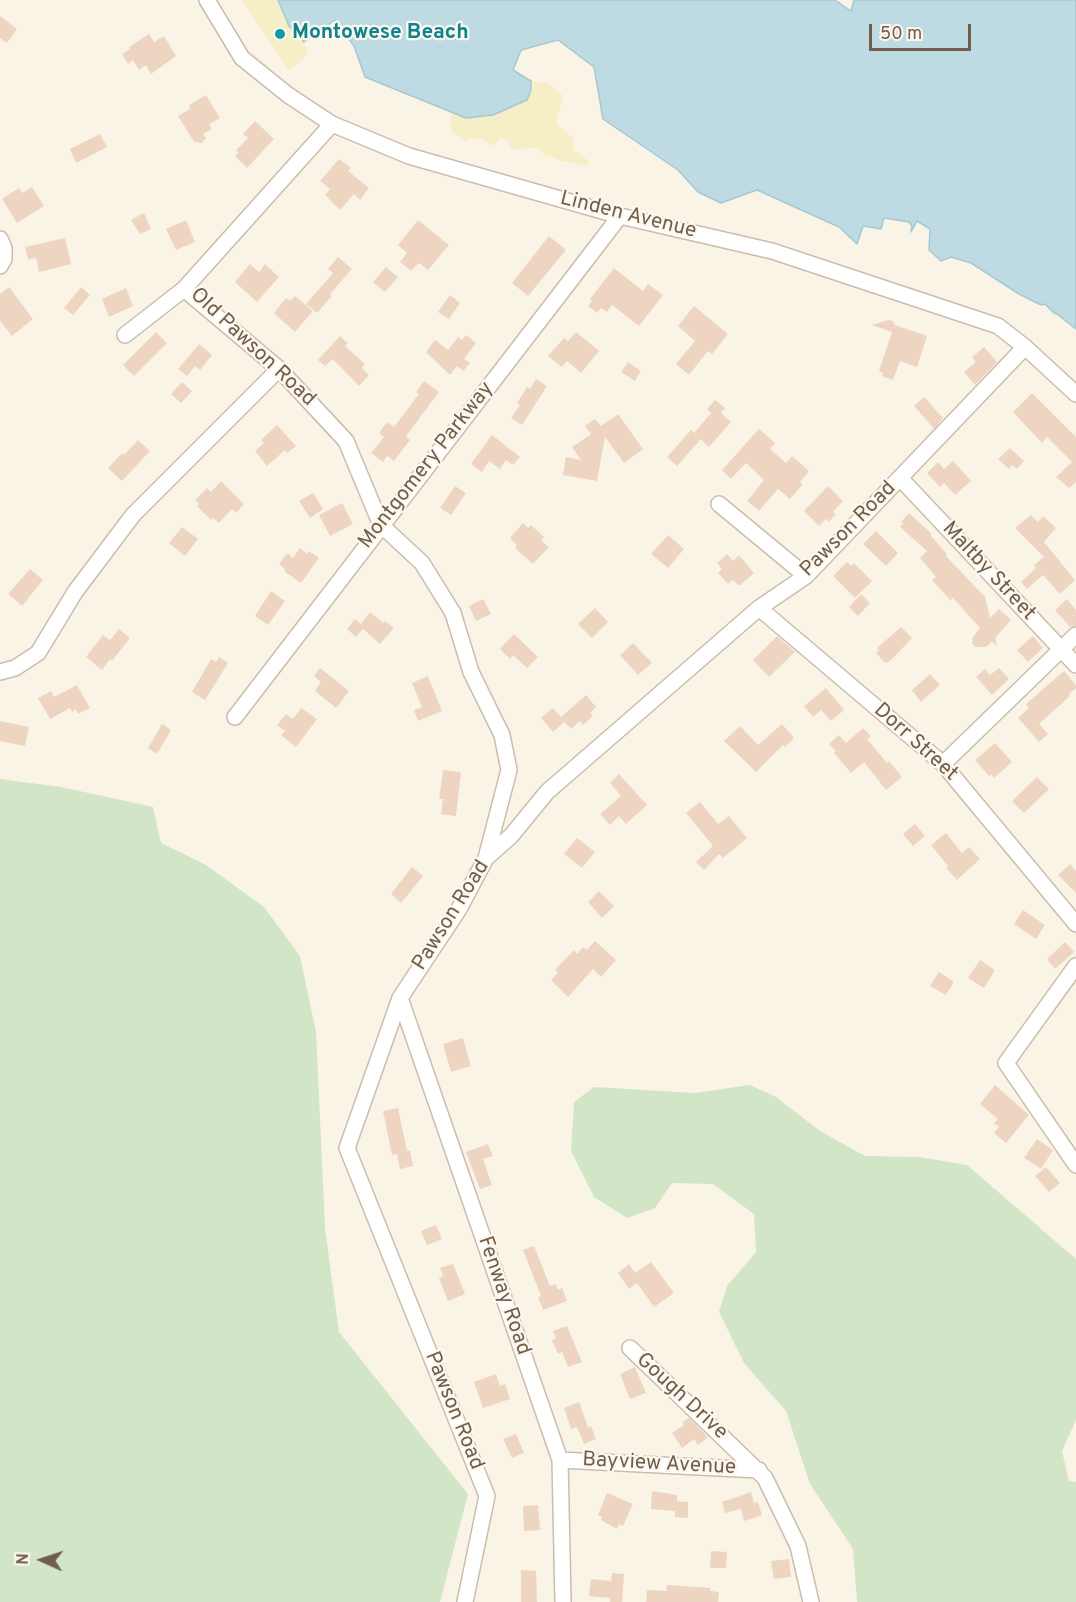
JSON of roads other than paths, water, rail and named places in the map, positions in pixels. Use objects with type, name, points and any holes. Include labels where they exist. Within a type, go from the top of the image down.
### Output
[{"type":"street","name":"Linden Avenue","points":[[207,0],[242,58],[288,95],[332,123],[409,156],[620,216],[772,251],[998,326],[1025,347],[1076,394]]},
{"type":"street","name":"Old Pawson Road","points":[[332,123],[184,289],[279,369],[346,441],[381,525],[422,563],[453,613],[471,672],[502,735],[508,770],[486,858]]},
{"type":"street","name":"Montgomery Parkway","points":[[235,717],[620,216]]},
{"type":"street","points":[[0,239],[4,249],[4,259],[0,266]]},
{"type":"street","points":[[125,335],[184,289]]},
{"type":"street","name":"Pawson Road","points":[[465,1602],[487,1496],[347,1148],[400,998],[459,909],[486,858],[511,836],[547,792],[759,608],[806,576],[1025,347]]},
{"type":"street","points":[[0,672],[15,668],[38,653],[75,592],[133,516],[279,369]]},
{"type":"street","name":"Maltby Street","points":[[900,478],[1076,665]]},
{"type":"street","points":[[719,504],[806,576]]},
{"type":"street","name":"Dorr Street","points":[[759,608],[943,764],[1076,924]]},
{"type":"street","points":[[943,764],[1076,635]]},
{"type":"street","points":[[1076,966],[1006,1063],[1076,1165]]},
{"type":"street","name":"Fenway Road","points":[[400,998],[560,1460],[563,1602]]},
{"type":"street","name":"Gough Drive","points":[[630,1348],[765,1478],[798,1546],[810,1602]]},
{"type":"street","name":"Bayview Avenue","points":[[560,1460],[759,1470]]},
{"type":"water","points":[[278,0],[835,0],[851,11],[854,0],[1076,0],[1076,329],[1045,304],[1041,305],[1019,294],[971,263],[951,257],[941,261],[929,250],[930,229],[917,221],[911,232],[912,226],[909,222],[884,218],[881,229],[863,226],[857,244],[839,227],[757,190],[721,203],[698,192],[678,170],[603,119],[594,67],[558,40],[521,50],[513,70],[531,81],[531,90],[527,100],[493,115],[466,118],[365,77],[354,46],[335,20],[304,42],[289,26]]},
{"type":"place","name":"Montowese Beach","points":[[280,34]]}]
